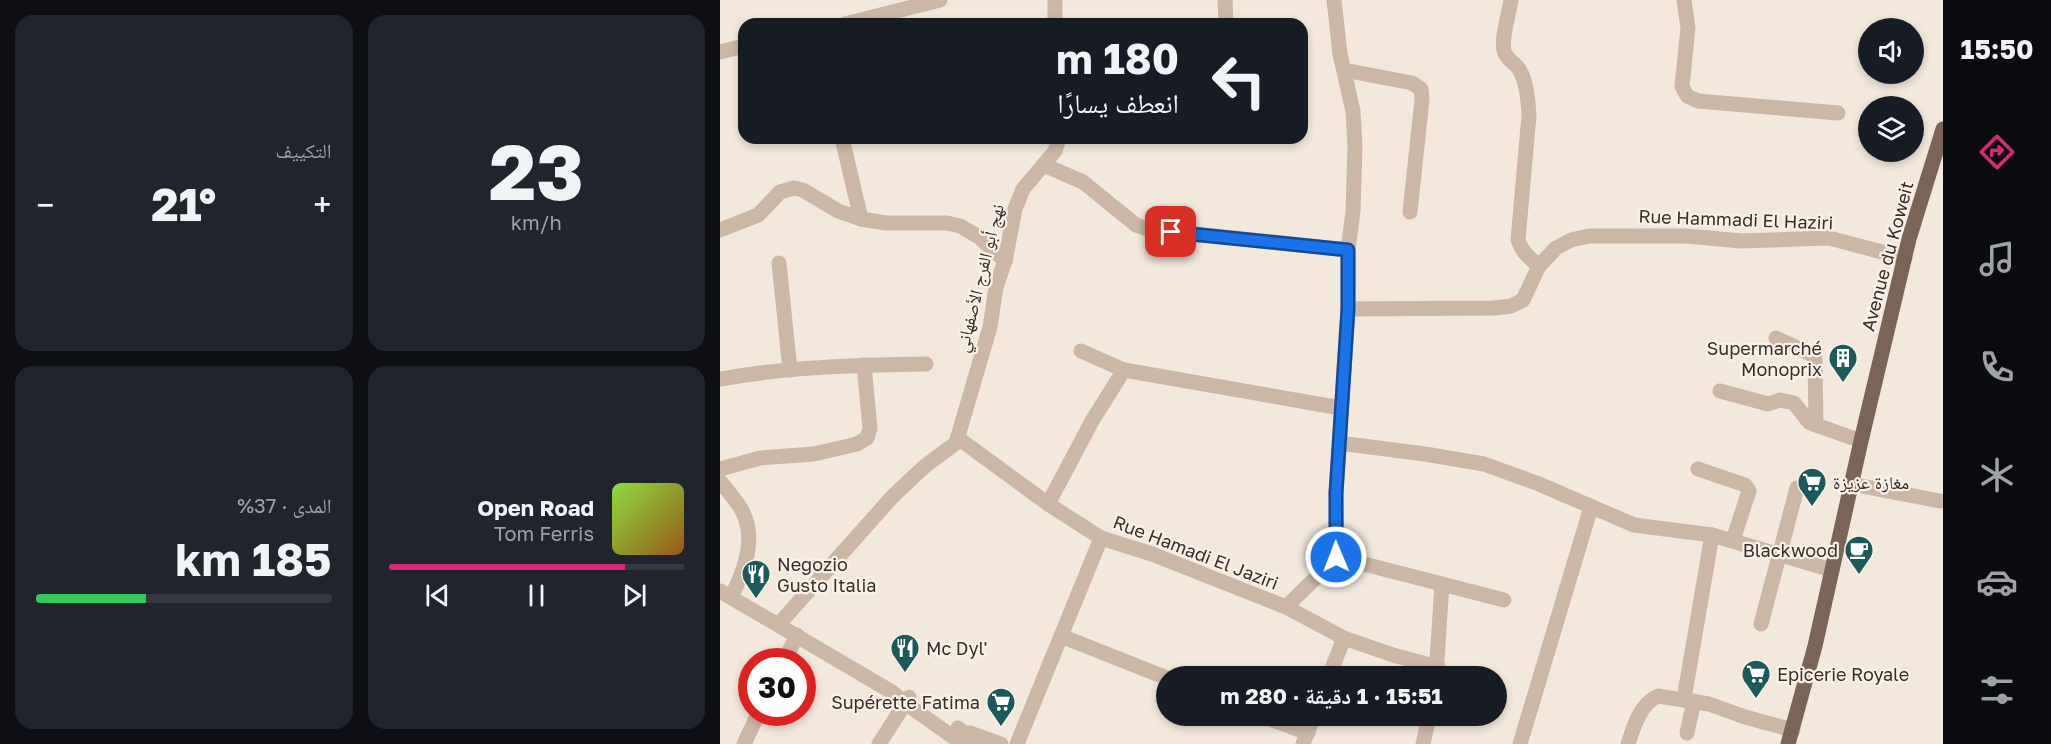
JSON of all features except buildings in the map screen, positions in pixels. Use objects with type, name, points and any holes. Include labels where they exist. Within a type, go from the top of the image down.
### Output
[{"type":"main road","name":"Avenue du Koweit","points":[[1790,737],[1815,646],[1905,258],[1943,129]]},
{"type":"street","points":[[869,18],[940,0]]},
{"type":"street","points":[[1055,0],[1056,18]]},
{"type":"street","points":[[1225,0],[1226,18]]},
{"type":"street","points":[[1286,607],[1336,557],[1336,493],[1348,309],[1348,250],[1353,210],[1356,146],[1353,111],[1335,20],[1334,0]]},
{"type":"street","points":[[1348,309],[1494,308],[1511,306],[1523,300],[1539,266],[1521,249],[1518,240],[1529,115],[1527,95],[1520,71],[1504,51],[1511,0]]},
{"type":"street","points":[[1684,0],[1688,28],[1682,86],[1687,96],[1698,101],[1838,113]]},
{"type":"street","points":[[720,52],[738,48]]},
{"type":"street","points":[[1344,70],[1412,83],[1421,89],[1422,99],[1410,212]]},
{"type":"street","points":[[843,144],[861,219]]},
{"type":"street","name":"نهج أبو الفرج الأصفهاني","points":[[958,438],[990,327],[996,287],[1005,261],[1016,209],[1023,189],[1055,151],[1057,144]]},
{"type":"street","points":[[1044,165],[1083,182],[1136,225],[1147,229],[1348,250]]},
{"type":"street","points":[[720,230],[758,215],[780,192],[794,188],[804,190],[838,211],[861,219],[886,223],[947,223],[960,226],[979,237],[1005,261]]},
{"type":"street","name":"Rue Hammadi El Haziri","points":[[1539,266],[1556,248],[1571,240],[1589,236],[1686,236],[1741,241],[1829,238],[1905,258]]},
{"type":"street","points":[[779,263],[790,370]]},
{"type":"street","points":[[1776,338],[1811,354],[1815,359],[1816,426]]},
{"type":"street","points":[[1081,351],[1124,370],[1341,408]]},
{"type":"street","points":[[720,379],[790,370],[926,364]]},
{"type":"street","points":[[720,469],[760,458],[814,454],[864,441],[870,434],[870,428],[864,365]]},
{"type":"street","points":[[1048,504],[1092,421],[1124,370]]},
{"type":"street","points":[[1720,391],[1768,404],[1780,400],[1794,403],[1809,422],[1816,426],[1861,441]]},
{"type":"street","points":[[778,624],[875,514],[925,466],[952,447],[958,438]]},
{"type":"street","name":"Rue Hamadi El Jaziri","points":[[958,438],[1048,504],[1101,538],[1152,554],[1286,607],[1344,638],[1422,666]]},
{"type":"street","points":[[1339,443],[1484,464],[1539,484],[1634,525],[1712,535],[1832,570]]},
{"type":"street","points":[[1698,469],[1745,485],[1749,491],[1732,540]]},
{"type":"street","points":[[720,481],[740,507],[748,529],[746,560],[742,575],[725,594],[907,700],[962,737],[978,744]]},
{"type":"street","points":[[1851,484],[1940,501]]},
{"type":"street","points":[[1761,624],[1797,488]]},
{"type":"street","points":[[1520,744],[1591,507]]},
{"type":"street","points":[[1687,733],[1689,700],[1712,535]]},
{"type":"street","points":[[1017,744],[1101,538]]},
{"type":"street","points":[[1336,557],[1504,600]]},
{"type":"street","points":[[1437,666],[1442,584]]},
{"type":"street","points":[[791,648],[797,635]]},
{"type":"street","points":[[1061,636],[1156,674]]},
{"type":"street","points":[[1333,666],[1344,638]]},
{"type":"street","points":[[1628,744],[1639,717],[1650,699],[1658,696],[1689,700],[1790,737]]},
{"type":"street","points":[[879,744],[907,700]]},
{"type":"street","points":[[744,744],[752,726]]},
{"type":"street","points":[[1282,726],[1306,738]]},
{"type":"street","points":[[1423,744],[1427,726]]},
{"type":"street","points":[[962,737],[1001,744]]},
{"type":"place","name":"Supermarché Monoprix","points":[[1843,384]]},
{"type":"place","name":"مغازة عزيزة","points":[[1812,508]]},
{"type":"place","name":"Blackwood","points":[[1859,576]]},
{"type":"place","name":"Negozio Gusto Italia","points":[[756,600]]},
{"type":"place","name":"Mc Dyl'","points":[[905,674]]},
{"type":"place","name":"Epicerie Royale","points":[[1756,700]]},
{"type":"place","name":"Supérette Fatima","points":[[1001,728]]},
{"type":"route","points":[[1171,232],[1348,250],[1348,309],[1336,493],[1336,557]]}]
